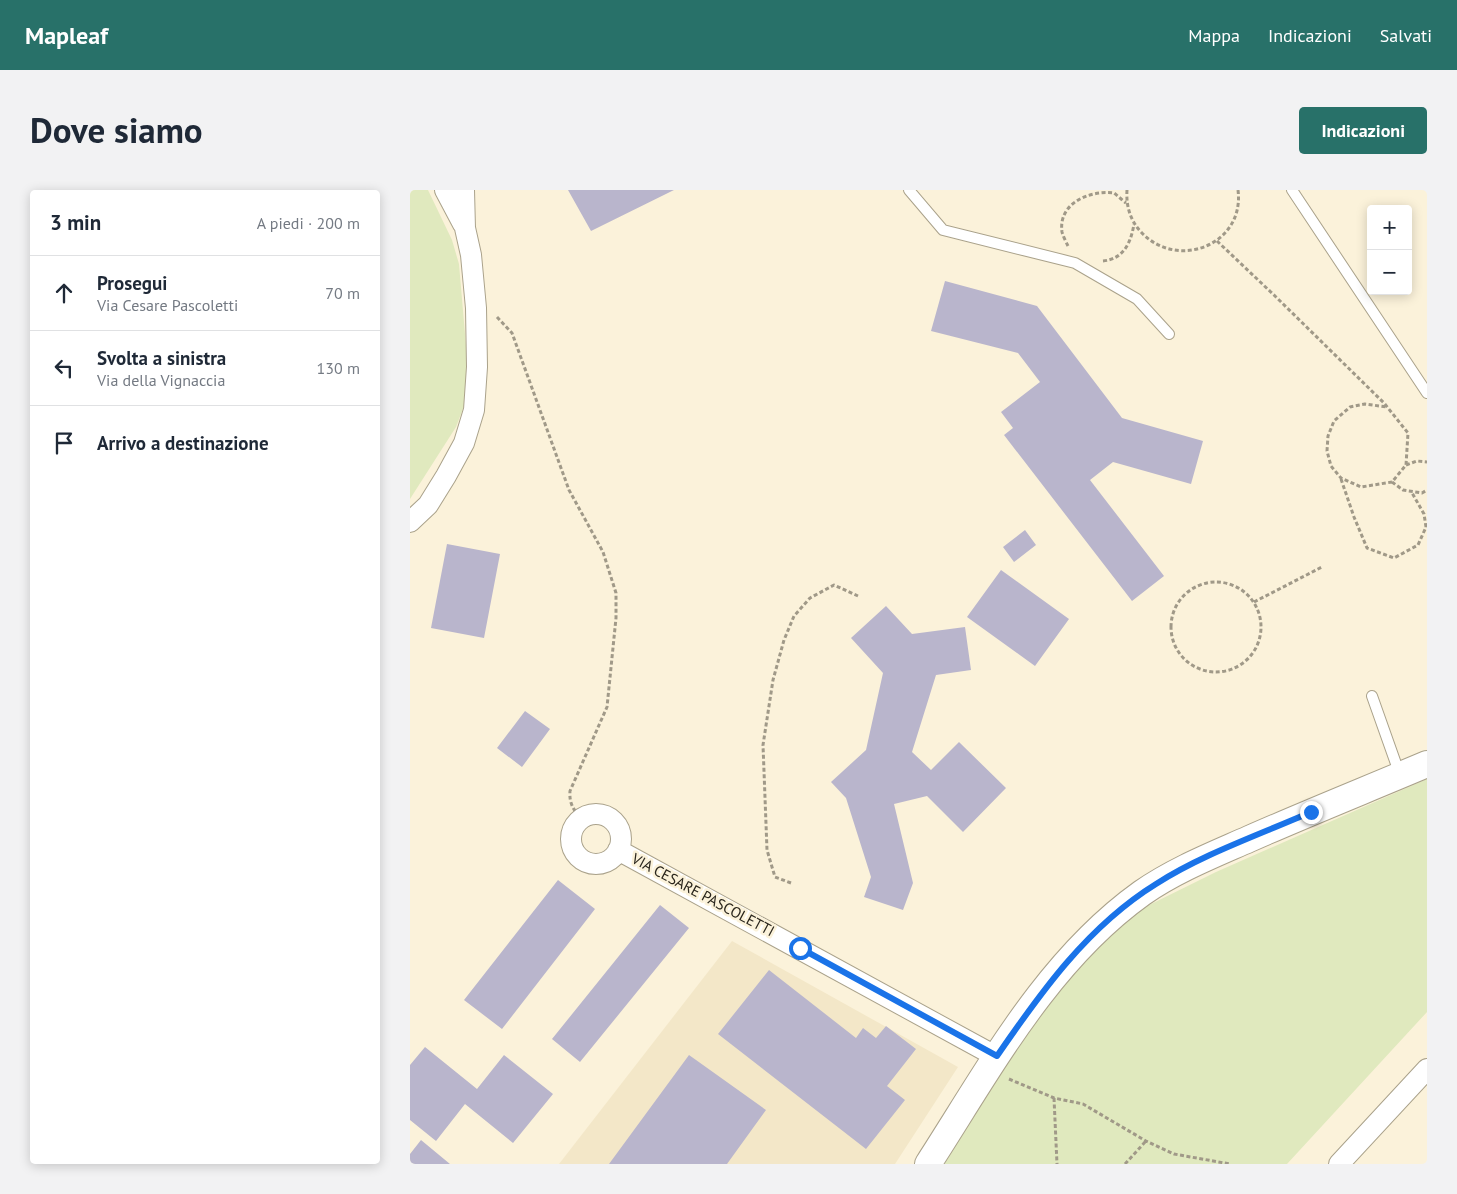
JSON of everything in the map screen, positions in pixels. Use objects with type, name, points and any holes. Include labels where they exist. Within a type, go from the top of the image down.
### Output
[{"type":"street","points":[[445,190],[465,228]]},
{"type":"street","points":[[410,522],[428,505],[440,486],[464,443],[472,422],[477,389],[476,308],[471,255],[465,228],[464,190]]},
{"type":"street","points":[[928,1164],[997,1056],[1029,1010],[1060,971],[1095,933],[1142,893],[1170,875],[1196,862],[1427,764]]},
{"type":"street","points":[[596,814],[612,820],[618,826],[621,842],[614,856],[600,864],[592,864],[584,861],[573,849],[572,841],[575,826],[581,820],[596,814]]},
{"type":"street","name":"VIA CESARE PASCOLETTI","points":[[618,850],[997,1056]]},
{"type":"street","points":[[1339,1164],[1427,1069]]},
{"type":"lane","points":[[909,190],[943,230],[1075,263],[1137,299],[1168,334]]},
{"type":"lane","points":[[1292,190],[1427,393]]},
{"type":"lane","points":[[1372,696],[1400,776]]},
{"type":"path","points":[[1073,252],[1062,232],[1063,216],[1070,202],[1083,193],[1098,190],[1114,193],[1126,203]]},
{"type":"path","points":[[1127,190],[1126,203],[1134,224],[1150,241],[1172,251],[1195,251],[1217,241],[1233,223],[1240,201],[1238,190]]},
{"type":"path","points":[[1102,262],[1110,261],[1123,252],[1132,239],[1134,224]]},
{"type":"path","points":[[1217,241],[1387,407],[1408,433],[1406,465]]},
{"type":"path","points":[[476,308],[496,316],[512,333],[569,490],[603,552],[616,593],[616,618],[606,707],[570,791],[572,808],[581,820]]},
{"type":"path","points":[[1387,407],[1365,404],[1350,407],[1334,421],[1328,436],[1327,451],[1331,466],[1341,478],[1367,548],[1394,558],[1418,546],[1426,527],[1424,514],[1411,491]]},
{"type":"path","points":[[1341,478],[1360,487],[1392,482],[1406,465],[1417,461],[1427,462]]},
{"type":"path","points":[[1392,482],[1403,490],[1422,493],[1427,490]]},
{"type":"path","points":[[1254,602],[1322,567]]},
{"type":"path","points":[[1213,581],[1237,586],[1254,602],[1262,624],[1257,648],[1241,665],[1218,673],[1195,668],[1177,652],[1170,629],[1175,606],[1191,588],[1213,581]]},
{"type":"path","points":[[791,883],[775,876],[767,850],[763,745],[773,680],[787,632],[794,616],[810,598],[834,585],[858,596]]},
{"type":"path","points":[[997,1056],[1000,1075],[1054,1098],[1083,1104],[1146,1141],[1174,1154],[1230,1164]]},
{"type":"path","points":[[1054,1098],[1056,1164]]},
{"type":"path","points":[[1125,1164],[1146,1141]]},
{"type":"shaded area","points":[[732,941],[958,1067],[895,1164],[559,1164]]},
{"type":"green space","points":[[410,190],[428,190],[452,240],[459,264],[468,369],[464,406],[456,427],[410,499]]},
{"type":"green space","points":[[1427,779],[1427,1012],[1287,1164],[944,1164],[1000,1075],[1039,1018],[1084,961],[1137,911],[1216,872]]},
{"type":"building","points":[[568,190],[674,190],[591,231]]},
{"type":"building","points":[[945,281],[1037,306],[1122,418],[1203,441],[1191,484],[1113,462],[1090,480],[1164,576],[1132,601],[1004,435],[1013,428],[1001,412],[1040,382],[1018,353],[931,331]]},
{"type":"building","points":[[1025,530],[1036,545],[1014,562],[1003,547]]},
{"type":"building","points":[[447,544],[500,554],[484,638],[431,628]]},
{"type":"building","points":[[1001,570],[1069,619],[1035,666],[967,617]]},
{"type":"building","points":[[886,606],[912,634],[965,627],[971,670],[936,675],[912,752],[931,770],[959,742],[1006,788],[963,832],[927,796],[894,804],[913,883],[903,910],[864,897],[871,877],[846,798],[831,782],[866,750],[883,673],[851,638]]},
{"type":"building","points":[[525,711],[550,729],[522,767],[497,748]]},
{"type":"building","points":[[558,880],[595,909],[502,1029],[464,1000]]},
{"type":"building","points":[[660,905],[689,928],[580,1062],[552,1039]]},
{"type":"building","points":[[769,970],[856,1038],[863,1028],[876,1038],[886,1026],[916,1049],[887,1086],[905,1100],[866,1149],[718,1034]]},
{"type":"building","points":[[425,1047],[477,1089],[504,1055],[553,1094],[513,1143],[465,1104],[436,1141],[410,1120],[410,1065]]},
{"type":"building","points":[[689,1055],[766,1110],[727,1164],[609,1164]]},
{"type":"building","points":[[421,1140],[450,1164],[410,1164],[410,1154]]},
{"type":"route","points":[[800,948],[997,1056],[1029,1010],[1060,971],[1095,933],[1129,903],[1170,875],[1311,812]]}]
